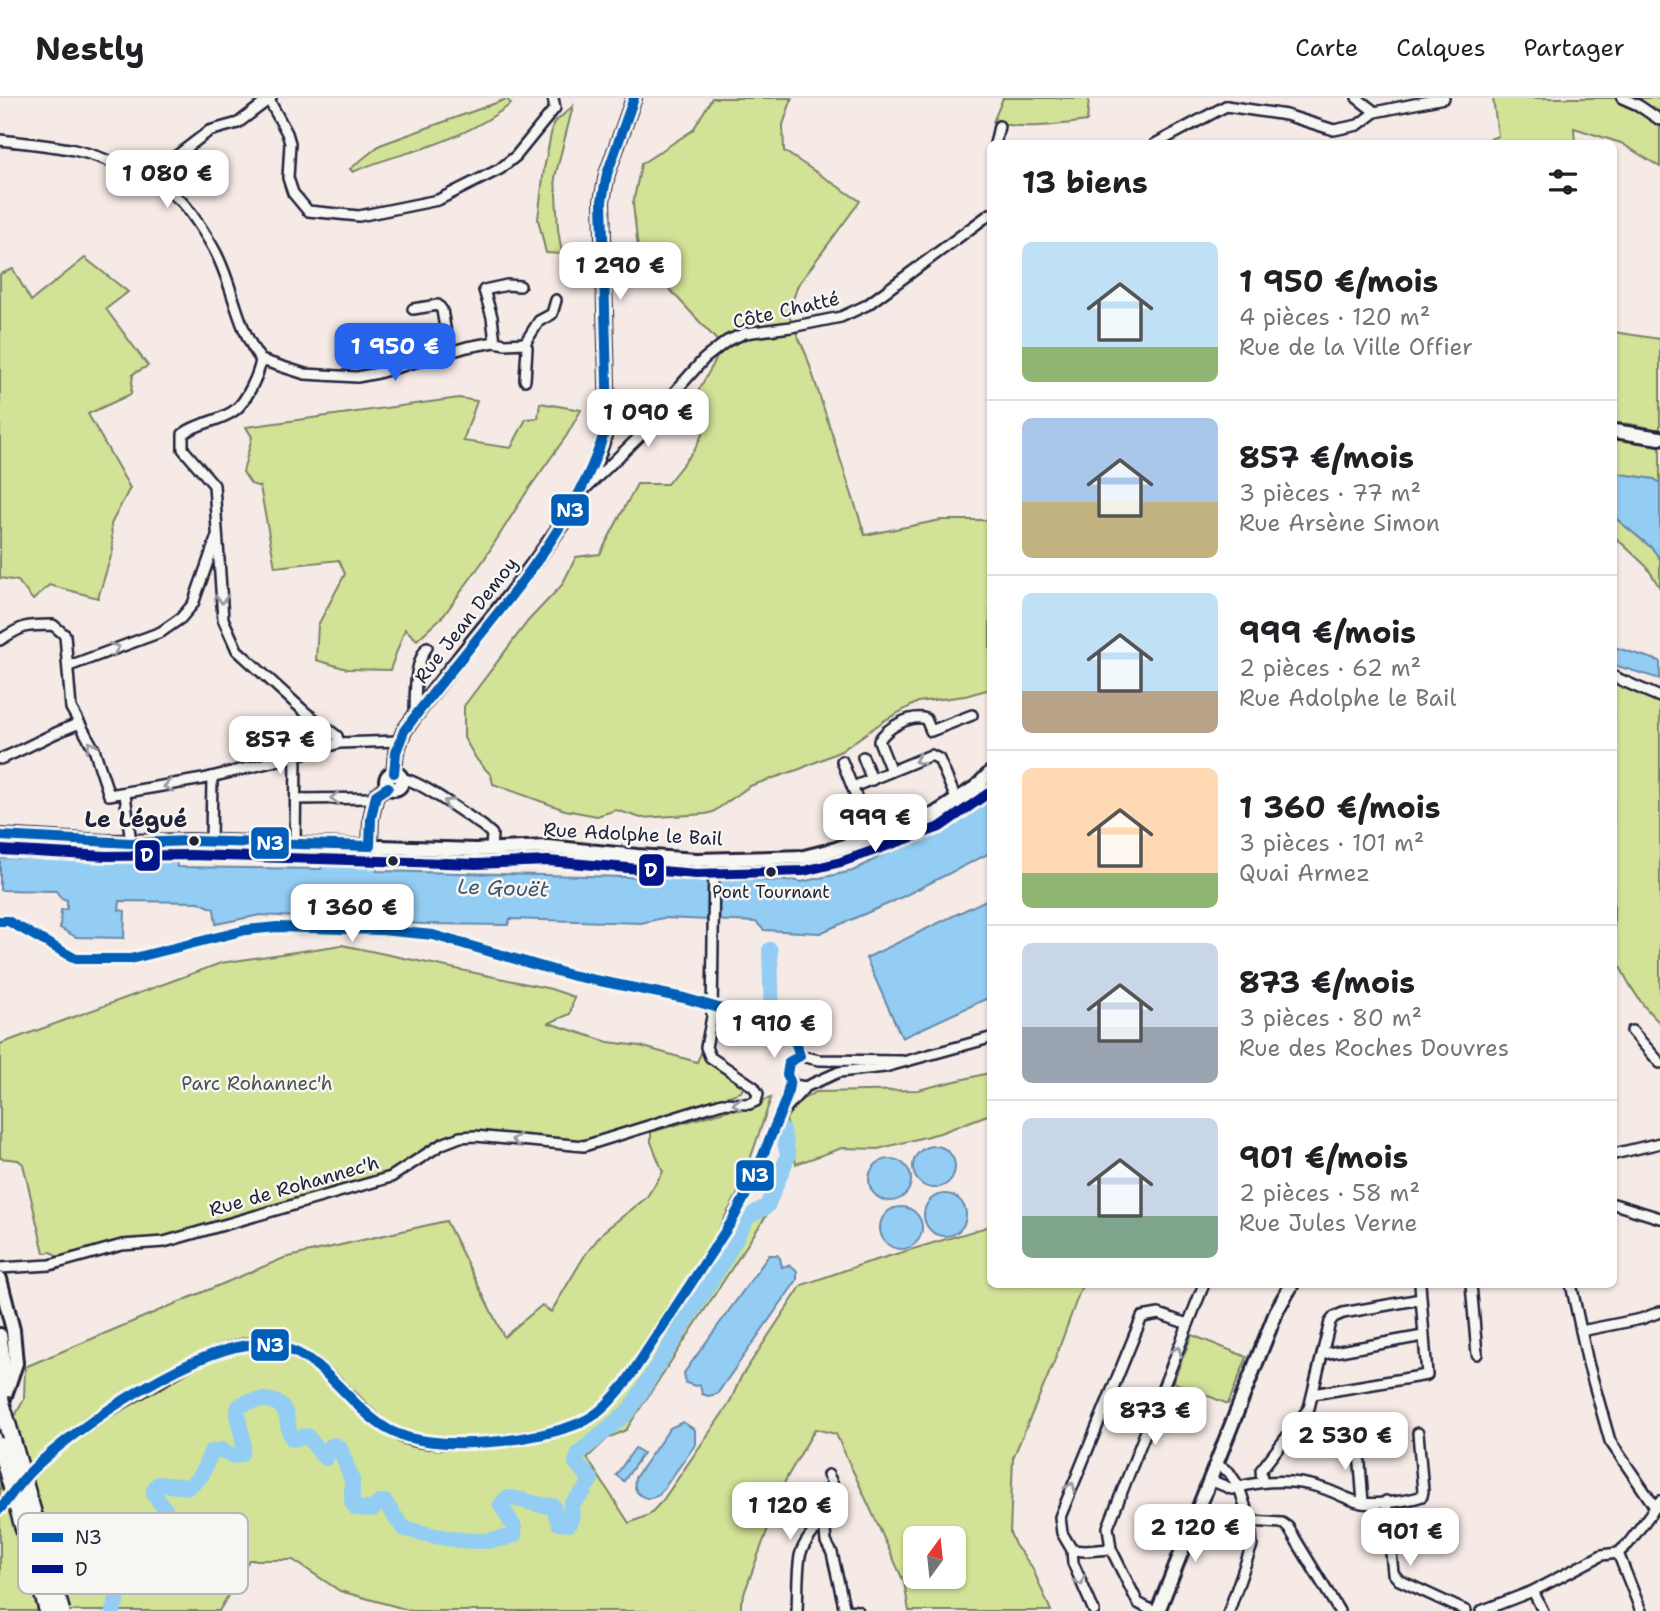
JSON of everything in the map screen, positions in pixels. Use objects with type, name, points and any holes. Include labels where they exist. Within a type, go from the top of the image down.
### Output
[{"type":"highway","points":[[0,1399],[33,1513]]},
{"type":"highway","points":[[0,1446],[19,1513]]},
{"type":"highway","points":[[43,1594],[48,1611]]},
{"type":"highway","points":[[56,1594],[61,1611]]},
{"type":"street","points":[[151,182],[171,160],[209,131],[238,123],[270,99],[287,133],[290,151],[288,178],[293,194],[308,211],[359,216],[438,200],[486,178],[516,156],[555,108],[553,98]]},
{"type":"street","name":"Rue Jean Demoy","points":[[375,798],[388,787],[386,779],[398,776],[399,741],[415,716],[553,539],[580,493],[604,439],[608,419],[601,208],[607,174],[634,98]]},
{"type":"street","points":[[1357,98],[1375,112]]},
{"type":"street","points":[[1162,140],[1225,102],[1286,115],[1334,130],[1358,125],[1375,112],[1444,98]]},
{"type":"street","points":[[1622,98],[1660,120]]},
{"type":"street","points":[[996,140],[999,126]]},
{"type":"street","points":[[0,140],[75,150],[151,182],[181,201],[216,253],[237,315],[252,348],[261,360],[305,374],[356,377],[449,351],[495,342],[525,343]]},
{"type":"street","name":"Côte Chatté","points":[[580,493],[627,450],[704,359],[727,341],[745,333],[841,317],[867,305],[987,216]]},
{"type":"street","points":[[495,342],[492,317],[484,290],[508,285],[520,286]]},
{"type":"street","points":[[525,343],[539,321],[552,314],[556,300]]},
{"type":"street","points":[[413,309],[438,305],[442,310],[449,351]]},
{"type":"street","points":[[525,343],[525,380]]},
{"type":"street","points":[[261,360],[255,382],[236,410],[191,428],[183,434],[183,449],[214,485],[223,619],[237,650],[305,712],[337,736],[339,743]]},
{"type":"street","points":[[1617,431],[1660,438]]},
{"type":"street","points":[[69,666],[161,632],[181,618],[193,604],[218,531]]},
{"type":"street","points":[[0,640],[21,626],[53,625],[65,635],[71,708],[94,750],[108,795],[212,777],[296,757],[339,743],[399,741]]},
{"type":"street","points":[[415,716],[415,680],[427,647]]},
{"type":"street","points":[[1617,678],[1660,697]]},
{"type":"street","points":[[891,772],[879,741],[893,726],[920,717],[926,719],[932,731],[972,715]]},
{"type":"street","points":[[0,759],[59,730],[78,724]]},
{"type":"street","points":[[853,787],[931,755],[939,759],[957,801]]},
{"type":"street","points":[[295,844],[296,757]]},
{"type":"street","points":[[863,757],[872,779]]},
{"type":"street","points":[[842,761],[872,837]]},
{"type":"street","points":[[398,776],[418,784],[483,826],[492,834],[491,849]]},
{"type":"street","name":"Rue Adolphe le Bail","points":[[0,836],[131,843],[211,842],[491,849],[548,847],[670,859],[804,857],[872,837],[935,814],[976,788],[987,776]]},
{"type":"street","points":[[211,842],[212,777]]},
{"type":"street","points":[[125,794],[131,843]]},
{"type":"street","points":[[296,799],[375,798],[370,846]]},
{"type":"street","points":[[712,1006],[714,860]]},
{"type":"street","points":[[0,921],[8,921],[76,959],[130,959],[234,933],[278,927],[382,930],[433,935],[570,975],[712,1006],[771,1024],[788,1034],[796,1044],[800,1056]]},
{"type":"street","name":"Rue de Rohannec'h","points":[[0,1268],[50,1265],[122,1245],[164,1242],[391,1177],[442,1144],[460,1137],[584,1146],[722,1103],[749,1104],[756,1101],[758,1094],[754,1087],[710,1057],[706,1047],[712,1006]]},
{"type":"street","points":[[1632,1031],[1660,1063]]},
{"type":"street","points":[[779,1116],[805,1087],[839,1072],[885,1066],[987,1039]]},
{"type":"street","points":[[805,1087],[794,1085],[787,1075],[789,1062],[800,1056],[813,1059],[902,1061]]},
{"type":"street","points":[[813,1059],[818,1070],[815,1081]]},
{"type":"street","points":[[0,1508],[33,1469],[83,1427],[176,1372],[218,1351],[247,1344],[280,1347],[307,1359],[338,1383],[387,1429],[412,1440],[446,1443],[505,1439],[550,1432],[584,1421],[611,1401],[625,1384],[732,1221],[750,1187],[790,1081]]},
{"type":"street","points":[[1617,1153],[1660,1143]]},
{"type":"street","points":[[1617,1205],[1660,1218]]},
{"type":"street","points":[[0,1279],[13,1330],[16,1363],[0,1410]]},
{"type":"street","points":[[1202,1288],[1108,1527],[1111,1549],[1138,1603],[1156,1611],[1277,1310],[1289,1288]]},
{"type":"street","points":[[1313,1394],[1427,1375],[1420,1288]]},
{"type":"street","points":[[1471,1288],[1477,1354]]},
{"type":"street","points":[[1481,1611],[1533,1591],[1602,1555],[1618,1553],[1658,1504],[1610,1441],[1572,1288]]},
{"type":"street","points":[[1262,1481],[1261,1470],[1309,1408],[1330,1322],[1343,1313],[1421,1299]]},
{"type":"street","points":[[1581,1331],[1641,1319],[1660,1312]]},
{"type":"street","points":[[1094,1611],[1073,1563],[1072,1550],[1062,1533],[1060,1517],[1142,1317],[1159,1314],[1188,1324]]},
{"type":"street","points":[[0,1335],[4,1362],[0,1386]]},
{"type":"street","points":[[1323,1354],[1423,1336]]},
{"type":"street","points":[[1210,1480],[1232,1489],[1262,1481],[1305,1483],[1363,1503],[1422,1496],[1418,1433]]},
{"type":"street","points":[[1357,1438],[1363,1503]]},
{"type":"street","points":[[1216,1464],[1229,1472],[1239,1488],[1250,1521],[1252,1545],[1229,1611]]},
{"type":"street","points":[[797,1611],[800,1555],[807,1541],[824,1520],[834,1496],[833,1483],[828,1475]]},
{"type":"street","points":[[1386,1501],[1393,1573],[1399,1580],[1466,1611]]},
{"type":"street","points":[[824,1520],[826,1542],[832,1553],[845,1611],[859,1611]]},
{"type":"street","points":[[1250,1521],[1282,1523],[1288,1527],[1339,1611]]},
{"type":"street","points":[[1072,1550],[1111,1549]]},
{"type":"street","points":[[1618,1553],[1641,1611]]},
{"type":"street","points":[[1533,1591],[1543,1611]]},
{"type":"street","points":[[1499,1611],[1504,1602]]},
{"type":"green space","points":[[712,98],[792,98],[783,125],[784,151],[860,201],[798,285],[788,314],[806,354],[865,535],[941,520],[987,520],[987,690],[965,696],[918,702],[885,720],[841,751],[750,786],[713,812],[641,818],[616,810],[597,816],[565,810],[493,784],[491,775],[477,760],[464,738],[464,706],[528,621],[562,585],[576,557],[600,554],[637,484],[667,484],[695,449],[710,418],[697,393],[723,347],[661,280],[641,275],[633,204],[641,164],[693,130]]},
{"type":"green space","points":[[1003,98],[1089,98],[1087,121],[1028,126],[993,122]]},
{"type":"green space","points":[[1493,98],[1660,98],[1660,167],[1617,140],[1574,128],[1575,140],[1487,140],[1498,136]]},
{"type":"green space","points":[[507,99],[511,104],[456,136],[353,172],[350,169],[380,145]]},
{"type":"green space","points":[[573,106],[555,177],[562,254],[546,253],[538,219],[544,169],[553,124]]},
{"type":"green space","points":[[85,258],[128,292],[106,309],[148,366],[133,374],[131,394],[88,414],[130,488],[111,524],[113,550],[98,598],[49,585],[33,600],[18,581],[0,578],[0,274],[13,269],[31,301]]},
{"type":"green space","points":[[1617,332],[1660,339],[1660,430],[1617,423]]},
{"type":"green space","points":[[459,398],[477,401],[463,441],[511,448],[526,419],[538,418],[540,403],[581,410],[483,561],[444,615],[417,640],[405,629],[390,670],[347,669],[316,660],[318,625],[345,574],[339,560],[275,567],[260,487],[251,484],[243,472],[252,437],[246,427]]},
{"type":"green space","points":[[1617,438],[1660,445],[1660,483],[1654,479],[1617,473]]},
{"type":"green space","points":[[1617,519],[1652,548],[1660,559],[1660,588],[1647,567],[1617,539]]},
{"type":"green space","points":[[1617,683],[1660,702],[1660,1023],[1629,983],[1617,961]]},
{"type":"green space","name":"Parc Rohannec'h","points":[[342,945],[551,989],[574,997],[570,1014],[549,1023],[608,1042],[640,1046],[697,1062],[701,1053],[744,1086],[741,1092],[585,1143],[467,1133],[456,1135],[435,1144],[386,1175],[168,1237],[117,1241],[59,1258],[52,1252],[44,1253],[23,1164],[18,1160],[0,1158],[0,1044],[221,963]]},
{"type":"green space","points":[[987,1073],[987,1115],[940,1133],[878,1149],[842,1148],[796,1164],[786,1119],[798,1102],[816,1092],[918,1090]]},
{"type":"green space","points":[[771,1098],[735,1204],[766,1216],[626,1430],[608,1438],[587,1458],[629,1523],[649,1515],[663,1500],[729,1404],[741,1377],[802,1285],[987,1227],[987,1288],[1081,1288],[1054,1362],[1013,1458],[1010,1533],[1015,1545],[1032,1567],[1051,1611],[909,1611],[905,1589],[966,1589],[966,1526],[903,1526],[903,1580],[836,1434],[815,1429],[786,1479],[741,1602],[741,1611],[412,1611],[340,1591],[293,1560],[248,1562],[248,1513],[18,1513],[18,1594],[229,1594],[219,1611],[0,1611],[0,1445],[24,1399],[25,1367],[284,1258],[446,1221],[504,1337],[542,1305],[551,1312],[585,1255],[604,1231],[646,1198],[663,1172],[651,1142],[651,1132]]},
{"type":"green space","points":[[1192,1335],[1247,1357],[1228,1404],[1173,1382]]},
{"type":"water","points":[[1617,473],[1654,479],[1660,483],[1660,559],[1652,548],[1617,519]]},
{"type":"water","points":[[1617,648],[1660,661],[1660,679],[1617,666]]},
{"type":"water","name":"Le Gouët","points":[[987,790],[987,854],[890,903],[820,933],[764,930],[756,922],[663,918],[641,923],[510,919],[508,925],[424,924],[260,915],[216,924],[214,909],[199,902],[120,901],[119,910],[125,911],[124,938],[76,937],[60,928],[61,910],[67,909],[67,900],[61,898],[56,891],[0,890],[0,858],[148,861],[149,858],[176,859],[177,867],[321,869],[323,861],[377,862],[377,871],[789,879],[801,882],[853,871],[953,817]]},
{"type":"water","points":[[987,899],[987,998],[902,1038],[866,958]]},
{"type":"water","points":[[934,1146],[949,1152],[955,1167],[949,1182],[934,1188],[919,1182],[913,1167],[919,1152]]},
{"type":"water","points":[[890,1159],[905,1165],[911,1180],[905,1195],[890,1201],[875,1195],[869,1180],[875,1165]]},
{"type":"water","points":[[945,1194],[960,1200],[966,1215],[960,1230],[945,1236],[930,1230],[924,1215],[930,1200]]},
{"type":"water","points":[[901,1207],[916,1213],[922,1228],[916,1243],[901,1249],[886,1243],[880,1228],[886,1213]]},
{"type":"water","points":[[769,1255],[777,1255],[782,1267],[795,1269],[797,1280],[717,1394],[702,1394],[700,1385],[686,1383],[684,1373]]},
{"type":"water","points":[[683,1422],[695,1430],[695,1445],[659,1495],[649,1498],[641,1496],[636,1489],[635,1478],[670,1428]]},
{"type":"water","points":[[635,1448],[643,1453],[624,1481],[616,1475]]},
{"type":"waterway","points":[[770,950],[772,1017]]},
{"type":"waterway","points":[[753,1214],[767,1206],[788,1156],[783,1131]]},
{"type":"waterway","points":[[588,1484],[591,1479],[576,1463],[579,1453],[629,1411],[751,1215]]},
{"type":"waterway","points":[[166,1513],[154,1495],[158,1484],[188,1487],[201,1476],[211,1452],[222,1450],[233,1456],[241,1454],[243,1441],[238,1419],[239,1406],[264,1400],[276,1403],[285,1412],[293,1439],[307,1436],[326,1458],[330,1447],[334,1445],[340,1448],[352,1480],[352,1502],[356,1508],[372,1509],[385,1502],[403,1528],[459,1540],[501,1539],[514,1535],[514,1527],[501,1505],[507,1498],[553,1506],[559,1523],[569,1524],[572,1519],[571,1505],[584,1491]]},
{"type":"waterway","points":[[113,1611],[119,1594]]},
{"type":"transit line","name":"N3","points":[[394,773],[396,752],[404,731],[492,621],[549,543],[574,503],[594,462],[608,419],[602,201],[607,174],[634,98]]},
{"type":"transit line","name":"N3","points":[[0,836],[131,843],[191,841],[370,846],[371,818],[376,795],[388,787]]},
{"type":"transit line","name":"D","points":[[0,850],[106,856],[191,855],[476,864],[548,861],[696,874],[804,871],[841,862],[940,827],[987,794]]},
{"type":"transit line","name":"N3","points":[[0,921],[8,921],[76,959],[130,959],[246,930],[277,927],[382,930],[433,935],[570,975],[684,998],[750,1017],[788,1034],[796,1044],[800,1056],[789,1062],[787,1075],[790,1081],[786,1099],[750,1187],[732,1221],[625,1384],[592,1417],[567,1428],[516,1439],[432,1442],[389,1430],[301,1355],[264,1344],[238,1347],[208,1356],[175,1371],[110,1409],[34,1468],[0,1509]]},
{"type":"place","name":"Pont Tournant","points":[[771,872]]},
{"type":"district","name":"Le Légué","points":[[136,819]]}]
